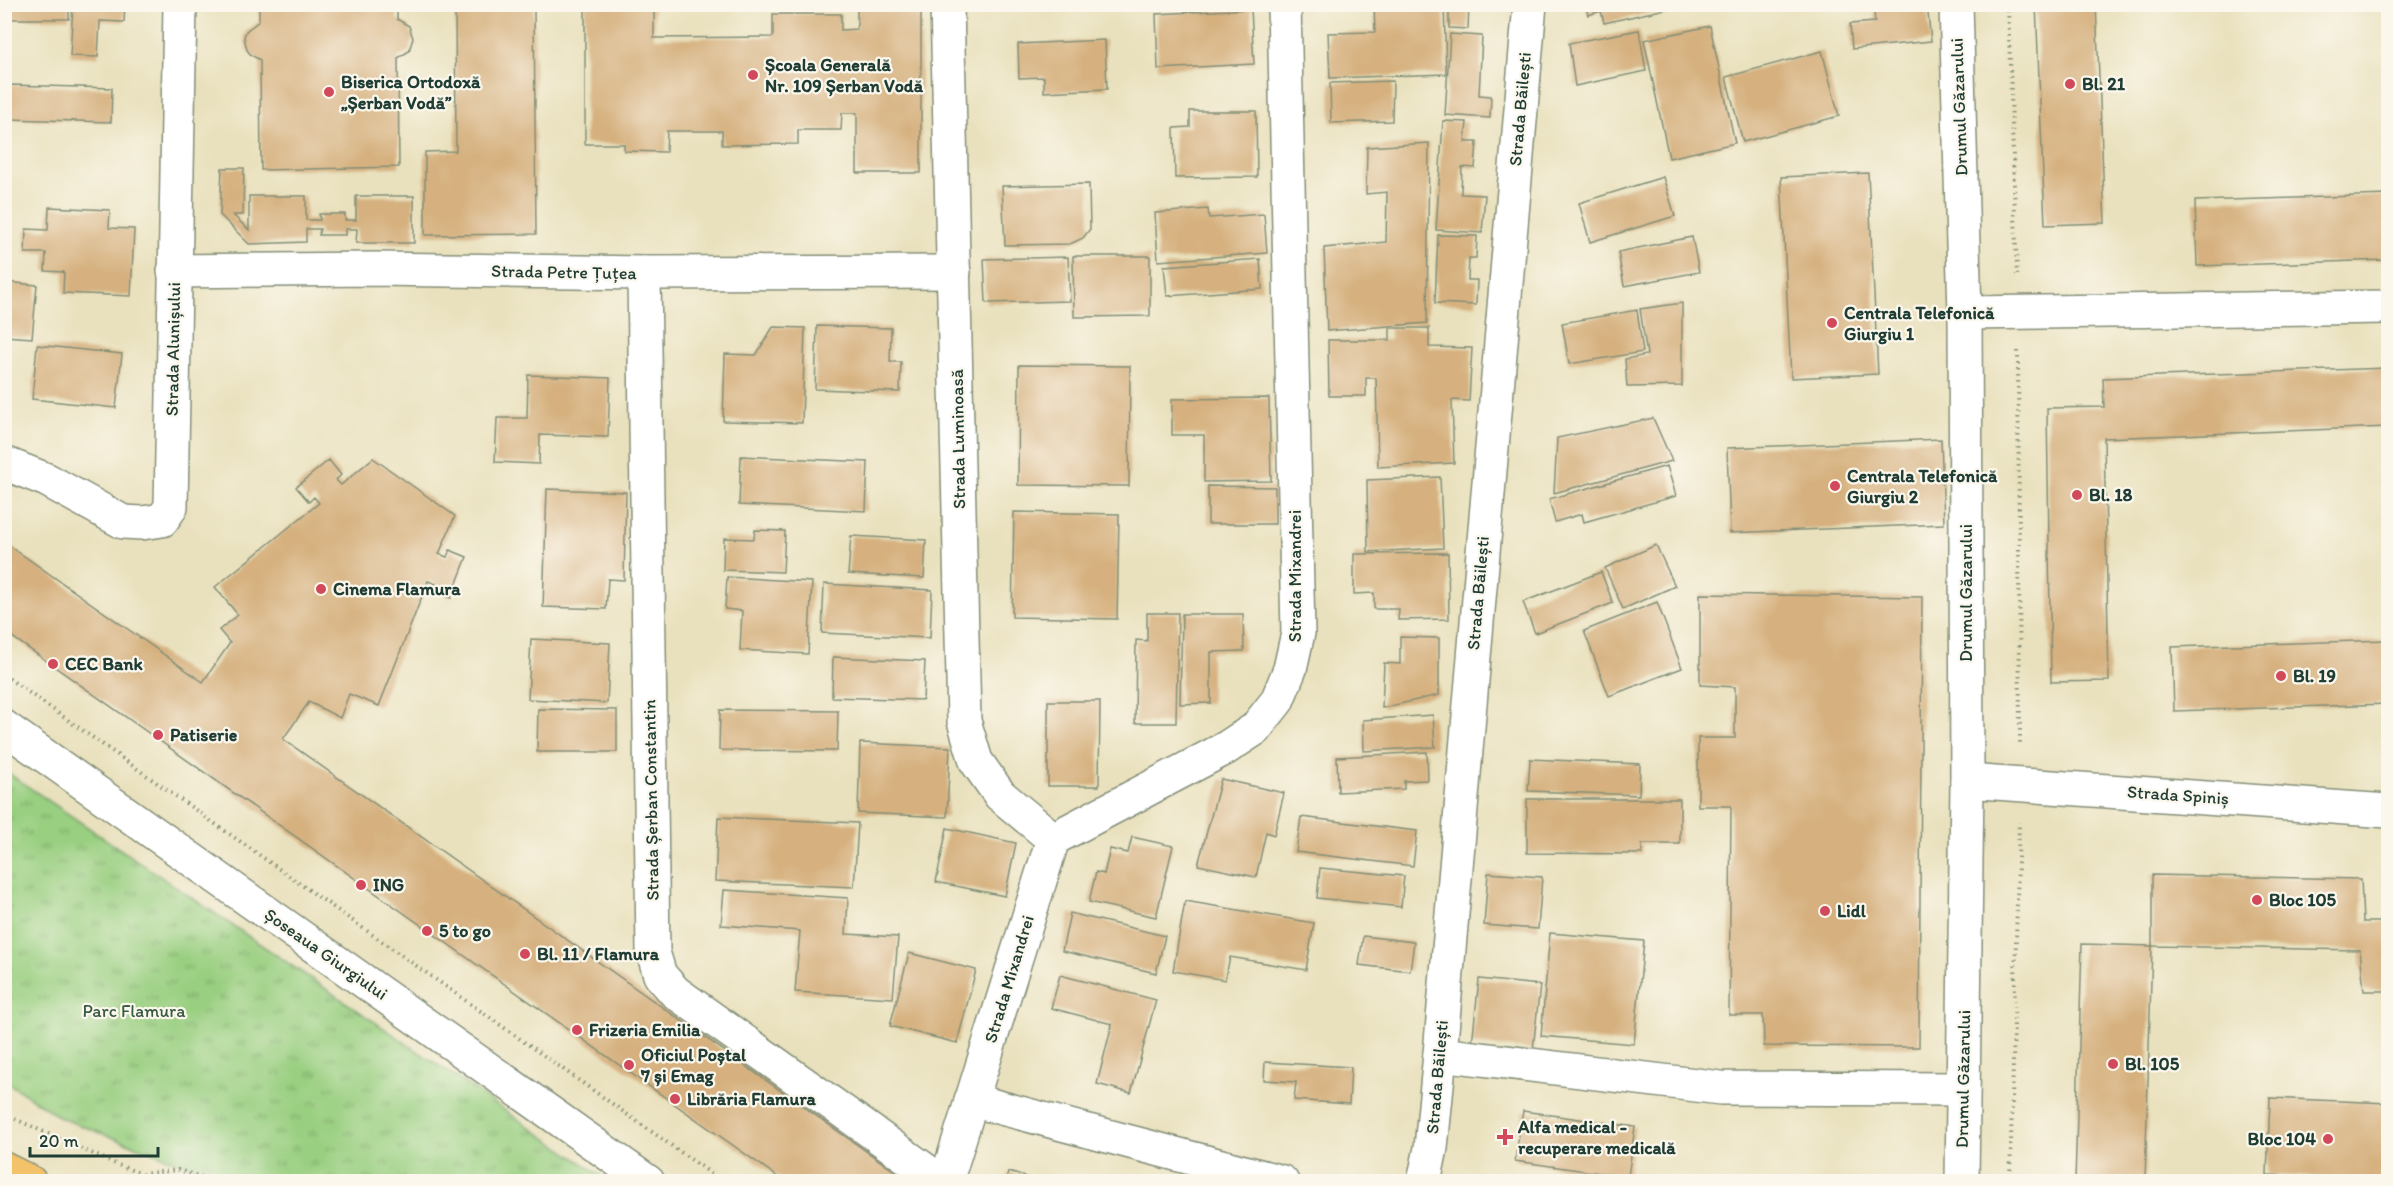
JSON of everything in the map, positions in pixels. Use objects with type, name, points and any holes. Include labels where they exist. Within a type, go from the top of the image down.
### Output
[{"type":"main road","points":[[4,1169],[30,1182]]},
{"type":"street","name":"Strada Alunișului","points":[[4,463],[47,480],[123,522],[142,523],[162,520],[171,507],[180,4]]},
{"type":"street","name":"Strada Luminoasă","points":[[947,4],[964,721],[976,761],[1000,795],[1053,839]]},
{"type":"street","name":"Strada Mixandrei","points":[[944,1182],[1053,839],[1226,748],[1255,729],[1277,701],[1290,669],[1298,633],[1284,4]]},
{"type":"street","name":"Strada Băilești","points":[[1424,1182],[1431,1148],[1440,1054],[1530,4]]},
{"type":"street","name":"Drumul Găzarului","points":[[1956,4],[1965,313],[1967,781],[1962,1182]]},
{"type":"street","name":"Strada Petre Țuțea","points":[[174,271],[375,269],[644,273],[954,272]]},
{"type":"street","name":"Strada Șerban Constantin","points":[[644,273],[653,952],[660,975],[675,992],[944,1182]]},
{"type":"street","points":[[1965,313],[2388,307]]},
{"type":"street","name":"Șoseaua Giurgiului","points":[[4,727],[648,1182]]},
{"type":"street","name":"Strada Spiniș","points":[[1967,781],[2388,811]]},
{"type":"street","points":[[1440,1054],[1721,1088],[1963,1089]]},
{"type":"street","points":[[971,1100],[1282,1182]]},
{"type":"path","points":[[2008,4],[2018,312],[2020,784],[2010,1182]]},
{"type":"path","points":[[4,675],[723,1182]]},
{"type":"path","points":[[4,1114],[118,1166],[142,1174],[178,1170],[219,1182]]},
{"type":"green space","name":"Parc Flamura","points":[[4,771],[609,1181],[246,1181],[178,1162],[61,1118],[5,1081]]},
{"type":"building","points":[[6,4],[69,4],[69,19],[6,19]]},
{"type":"building","points":[[73,4],[125,4],[124,22],[100,21],[98,57],[70,56]]},
{"type":"building","name":"Biserica Ortodoxă „Șerban Vodă”","points":[[259,4],[397,4],[397,19],[409,26],[413,38],[409,51],[398,58],[399,167],[261,170],[260,60],[247,50],[244,37],[246,31],[259,21]]},
{"type":"building","points":[[455,4],[534,4],[536,234],[425,235],[425,152],[456,151]]},
{"type":"building","name":"Școala Generală Nr. 109 Șerban Vodă","points":[[585,4],[654,4],[654,38],[773,37],[773,14],[841,14],[841,30],[857,29],[857,4],[921,4],[921,173],[857,173],[857,113],[842,113],[841,130],[798,130],[798,144],[722,145],[722,131],[667,131],[666,152],[624,151],[624,144],[585,144]]},
{"type":"building","points":[[1374,4],[1444,4],[1446,74],[1330,78],[1328,33],[1375,32]]},
{"type":"building","points":[[1449,4],[1469,4],[1468,29],[1449,28]]},
{"type":"building","points":[[1585,4],[1683,5],[1604,23],[1601,11],[1588,15]]},
{"type":"building","points":[[1873,4],[1927,4],[1931,41],[1852,49],[1850,24],[1875,22]]},
{"type":"building","name":"Bl. 21","points":[[2036,4],[2096,4],[2105,223],[2045,225]]},
{"type":"building","points":[[1251,9],[1254,64],[1158,69],[1156,14]]},
{"type":"building","points":[[1710,26],[1735,143],[1669,158],[1644,40]]},
{"type":"building","points":[[1639,30],[1646,71],[1575,86],[1569,43]]},
{"type":"building","points":[[1450,34],[1482,36],[1479,95],[1491,96],[1490,118],[1445,115]]},
{"type":"building","points":[[1105,40],[1107,89],[1044,92],[1044,77],[1019,78],[1018,44]]},
{"type":"building","points":[[1822,51],[1839,116],[1743,142],[1726,77]]},
{"type":"building","points":[[1393,81],[1392,121],[1331,123],[1330,83]]},
{"type":"building","points":[[9,85],[112,88],[111,122],[8,119]]},
{"type":"building","points":[[1190,111],[1256,111],[1257,177],[1175,178],[1174,128],[1190,127]]},
{"type":"building","points":[[1443,121],[1467,122],[1465,142],[1477,142],[1475,168],[1462,167],[1461,194],[1485,195],[1482,233],[1436,230]]},
{"type":"building","points":[[1429,143],[1427,323],[1327,331],[1324,248],[1386,242],[1387,192],[1366,194],[1367,147]]},
{"type":"building","points":[[222,168],[244,168],[243,215],[233,215],[249,230],[249,196],[306,196],[306,220],[320,220],[319,214],[345,214],[345,220],[356,220],[356,196],[414,196],[414,243],[356,243],[357,229],[345,229],[345,235],[319,235],[320,229],[306,229],[306,242],[249,244],[220,215]]},
{"type":"building","name":"Centrala Telefonică Giurgiu 1","points":[[1868,173],[1878,374],[1791,378],[1781,177]]},
{"type":"building","points":[[1663,177],[1675,216],[1590,242],[1579,203]]},
{"type":"building","points":[[1089,184],[1090,229],[1083,238],[1070,244],[1005,245],[1002,186]]},
{"type":"building","points":[[2388,195],[2388,260],[2197,266],[2195,201]]},
{"type":"building","points":[[49,207],[110,210],[109,228],[134,229],[131,296],[63,293],[64,272],[45,271],[46,253],[25,253],[26,229],[48,230]]},
{"type":"building","points":[[1208,209],[1209,218],[1264,214],[1267,253],[1158,261],[1155,213]]},
{"type":"building","points":[[1438,235],[1477,236],[1476,258],[1469,258],[1468,280],[1477,280],[1476,305],[1435,303]]},
{"type":"building","points":[[1692,237],[1699,272],[1624,286],[1618,252]]},
{"type":"building","points":[[1073,256],[1150,256],[1150,316],[1074,317]]},
{"type":"building","points":[[1068,257],[1070,301],[986,303],[984,259]]},
{"type":"building","points":[[1260,259],[1262,289],[1167,296],[1164,266]]},
{"type":"building","points":[[4,282],[37,285],[32,338],[4,336]]},
{"type":"building","points":[[1682,303],[1682,386],[1627,387],[1625,359],[1647,355],[1640,309]]},
{"type":"building","points":[[1637,310],[1643,352],[1569,364],[1562,323]]},
{"type":"building","points":[[817,326],[891,328],[890,362],[901,362],[900,392],[815,389]]},
{"type":"building","points":[[773,327],[805,328],[802,423],[723,421],[725,354],[756,355]]},
{"type":"building","points":[[1390,328],[1429,328],[1429,347],[1472,348],[1469,401],[1452,400],[1454,463],[1378,467],[1376,378],[1366,378],[1366,396],[1329,396],[1328,340],[1390,340]]},
{"type":"building","points":[[37,345],[122,354],[116,408],[32,399]]},
{"type":"building","points":[[1019,365],[1130,366],[1129,486],[1018,485]]},
{"type":"building","points":[[2388,368],[2388,427],[2104,438],[2109,681],[2051,682],[2047,408],[2104,407],[2103,378]]},
{"type":"building","points":[[528,375],[610,378],[608,437],[540,435],[539,464],[495,462],[497,418],[527,418]]},
{"type":"building","points":[[1269,398],[1271,481],[1204,482],[1204,435],[1172,435],[1172,399]]},
{"type":"building","points":[[1653,418],[1672,461],[1554,493],[1557,438]]},
{"type":"building","name":"Centrala Telefonică Giurgiu 2","points":[[1941,439],[1944,524],[1730,533],[1727,448]]},
{"type":"building","points":[[741,456],[868,462],[866,511],[739,505]]},
{"type":"building","name":"Bl. 11 / Flamura","points":[[373,458],[455,516],[439,554],[447,557],[450,550],[467,557],[451,598],[433,591],[436,584],[428,581],[379,706],[349,694],[340,718],[309,702],[283,739],[904,1178],[901,1182],[785,1182],[4,631],[4,542],[203,682],[230,643],[219,630],[238,615],[215,587],[319,503],[314,497],[309,502],[296,487],[329,460],[341,475],[336,480],[341,485]]},
{"type":"building","points":[[1667,466],[1676,496],[1584,522],[1582,514],[1555,522],[1549,499]]},
{"type":"building","points":[[1440,477],[1443,548],[1368,552],[1367,480]]},
{"type":"building","points":[[1208,486],[1275,487],[1275,524],[1208,524]]},
{"type":"building","points":[[547,489],[626,492],[624,580],[608,579],[606,609],[543,607]]},
{"type":"building","points":[[1014,512],[1119,514],[1117,619],[1012,617]]},
{"type":"building","points":[[755,530],[785,531],[783,572],[723,570],[724,538],[754,539]]},
{"type":"building","points":[[851,536],[926,540],[924,578],[848,574]]},
{"type":"building","points":[[1656,545],[1675,586],[1623,609],[1605,568]]},
{"type":"building","points":[[1448,553],[1449,619],[1398,620],[1399,609],[1374,609],[1374,593],[1354,594],[1354,554]]},
{"type":"building","points":[[1601,572],[1613,603],[1535,633],[1523,602]]},
{"type":"building","points":[[727,577],[812,582],[808,654],[740,650],[742,611],[725,609]]},
{"type":"building","points":[[824,584],[932,590],[930,638],[822,633]]},
{"type":"building","name":"Lidl","points":[[1700,594],[1922,597],[1919,1047],[1764,1046],[1763,1015],[1729,1015],[1731,806],[1698,806],[1698,738],[1735,738],[1735,687],[1700,685]]},
{"type":"building","points":[[1657,602],[1682,668],[1609,696],[1584,631]]},
{"type":"building","points":[[1147,613],[1178,613],[1176,723],[1135,723],[1136,640],[1147,641]]},
{"type":"building","points":[[1182,614],[1243,614],[1244,651],[1211,652],[1211,703],[1180,704]]},
{"type":"building","points":[[1400,637],[1439,638],[1439,695],[1382,708],[1384,663],[1400,664]]},
{"type":"building","points":[[531,639],[610,643],[607,703],[528,699]]},
{"type":"building","name":"Bl. 19","points":[[2388,640],[2388,704],[2174,711],[2172,647]]},
{"type":"building","points":[[833,657],[925,661],[923,700],[832,697]]},
{"type":"building","points":[[1048,701],[1100,701],[1099,786],[1048,786]]},
{"type":"building","points":[[538,709],[617,710],[617,752],[537,752]]},
{"type":"building","points":[[720,710],[838,711],[837,751],[719,750]]},
{"type":"building","points":[[1433,715],[1435,747],[1364,751],[1363,720]]},
{"type":"building","points":[[860,743],[950,747],[947,817],[858,813]]},
{"type":"building","points":[[1427,752],[1428,780],[1404,781],[1404,789],[1338,792],[1337,757]]},
{"type":"building","points":[[1530,759],[1640,764],[1639,795],[1528,791]]},
{"type":"building","points":[[1221,779],[1284,793],[1274,835],[1266,832],[1256,877],[1198,865]]},
{"type":"building","points":[[1527,799],[1680,799],[1680,844],[1642,844],[1642,854],[1527,853]]},
{"type":"building","points":[[718,817],[858,823],[854,887],[715,881]]},
{"type":"building","points":[[1301,817],[1417,831],[1413,866],[1296,852]]},
{"type":"building","points":[[947,828],[1016,843],[1005,896],[936,882]]},
{"type":"building","points":[[1132,837],[1173,846],[1156,917],[1089,902],[1096,872],[1104,874],[1110,849],[1128,853]]},
{"type":"building","points":[[1320,868],[1404,876],[1401,907],[1317,898]]},
{"type":"building","points":[[1488,873],[1542,877],[1538,929],[1484,925]]},
{"type":"building","name":"Bloc 105","points":[[2152,875],[2361,879],[2363,922],[2388,922],[2388,991],[2364,991],[2360,950],[2152,946]]},
{"type":"building","points":[[724,890],[848,898],[846,934],[898,937],[893,998],[795,992],[800,931],[721,925]]},
{"type":"building","points":[[1185,901],[1314,923],[1306,970],[1230,957],[1225,980],[1173,971]]},
{"type":"building","points":[[1070,913],[1165,936],[1156,973],[1062,951]]},
{"type":"building","points":[[1550,933],[1644,941],[1634,1044],[1541,1036]]},
{"type":"building","points":[[1363,936],[1414,942],[1410,971],[1359,965]]},
{"type":"building","name":"Bl. 105","points":[[2082,944],[2152,946],[2145,1182],[2075,1182]]},
{"type":"building","points":[[909,953],[976,970],[957,1043],[890,1026]]},
{"type":"building","points":[[1060,975],[1156,1000],[1131,1093],[1097,1084],[1112,1024],[1051,1008]]},
{"type":"building","points":[[1479,979],[1540,985],[1533,1050],[1472,1044]]},
{"type":"building","points":[[1265,1062],[1351,1067],[1349,1104],[1294,1100],[1296,1082],[1264,1080]]},
{"type":"building","name":"Bloc 104","points":[[2270,1098],[2388,1103],[2388,1181],[2267,1175]]},
{"type":"building","points":[[1523,1111],[1635,1127],[1628,1177],[1515,1161]]},
{"type":"building","points":[[1008,1172],[1041,1181],[1041,1182],[1006,1182]]},
{"type":"place","name":"Școala Generală Nr. 109 Șerban Vodă","points":[[753,75]]},
{"type":"place","name":"Bl. 21","points":[[2070,84]]},
{"type":"place","name":"Biserica Ortodoxă „Șerban Vodă”","points":[[329,92]]},
{"type":"place","name":"Centrala Telefonică Giurgiu 1","points":[[1832,323]]},
{"type":"place","name":"Centrala Telefonică Giurgiu 2","points":[[1835,486]]},
{"type":"place","name":"Bl. 18","points":[[2077,495]]},
{"type":"place","name":"Cinema Flamura","points":[[321,589]]},
{"type":"place","name":"CEC Bank","points":[[53,664]]},
{"type":"place","name":"Bl. 19","points":[[2281,676]]},
{"type":"place","name":"Patiserie","points":[[158,735]]},
{"type":"place","name":"ING","points":[[361,885]]},
{"type":"place","name":"Bloc 105","points":[[2257,900]]},
{"type":"place","name":"Lidl","points":[[1825,911]]},
{"type":"place","name":"5 to go","points":[[427,931]]},
{"type":"place","name":"Bl. 11 / Flamura","points":[[525,954]]},
{"type":"place","name":"Frizeria Emilia","points":[[577,1030]]},
{"type":"place","name":"Bl. 105","points":[[2113,1064]]},
{"type":"place","name":"Oficiul Poștal 7 și Emag","points":[[629,1065]]},
{"type":"place","name":"Librăria Flamura","points":[[675,1099]]},
{"type":"place","name":"Alfa medical - recuperare medicală","points":[[1505,1137]]},
{"type":"place","name":"Bloc 104","points":[[2328,1139]]}]
